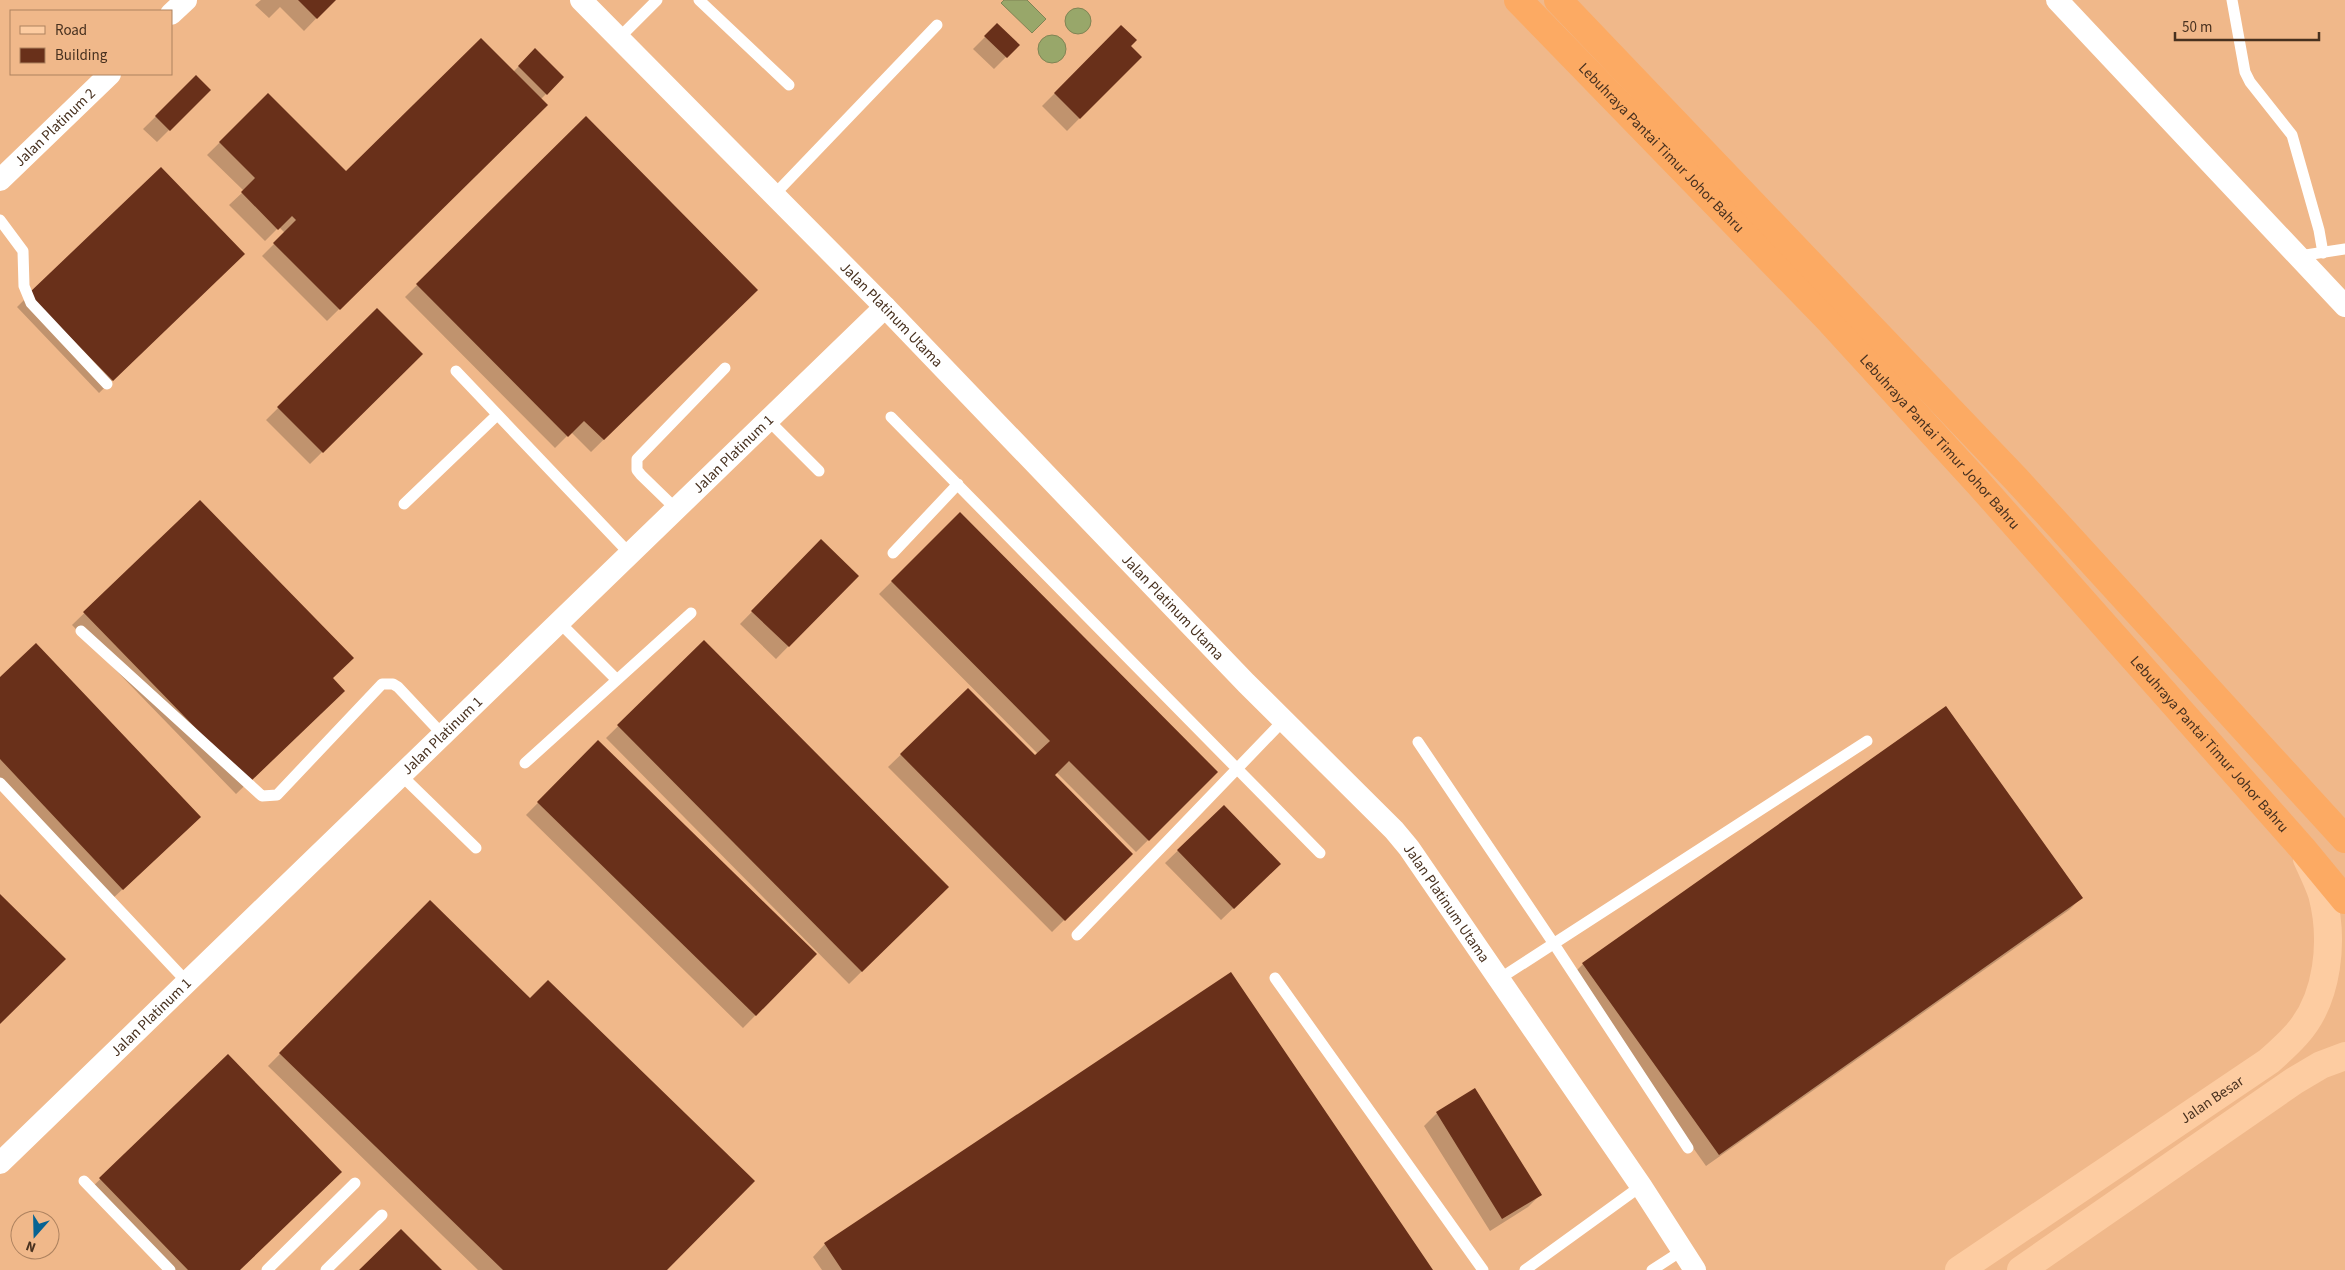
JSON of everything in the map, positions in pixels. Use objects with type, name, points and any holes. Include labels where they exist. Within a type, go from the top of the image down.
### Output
[{"type":"highway","name":"Lebuhraya Pantai Timur Johor Bahru","points":[[1518,0],[1836,327],[1980,485],[2302,848],[2345,900]]},
{"type":"highway","name":"Lebuhraya Pantai Timur Johor Bahru","points":[[1558,0],[2016,479],[2335,824],[2345,838]]},
{"type":"main road","name":"Jalan Besar","points":[[1959,1270],[2268,1061],[2297,1034],[2311,1014],[2323,985],[2327,952],[2326,913],[2321,892],[2302,848]]},
{"type":"main road","name":"Jalan Besar","points":[[2021,1270],[2294,1081],[2320,1065],[2345,1056]]},
{"type":"street","points":[[172,13],[186,0]]},
{"type":"street","name":"Jalan Platinum Utama","points":[[582,0],[885,307],[1283,721],[1399,836],[1642,1186],[1695,1270]]},
{"type":"street","points":[[2058,0],[2345,306]]},
{"type":"street","name":"Jalan Platinum 2","points":[[0,180],[109,75]]},
{"type":"street","name":"Jalan Platinum 1","points":[[0,1163],[885,307]]},
{"type":"lane","points":[[619,38],[657,0]]},
{"type":"lane","points":[[700,0],[789,85]]},
{"type":"lane","points":[[2232,0],[2245,72],[2292,135],[2319,230],[2323,252]]},
{"type":"lane","points":[[774,195],[937,25]]},
{"type":"lane","points":[[0,220],[23,251],[24,286],[31,303],[107,384]]},
{"type":"lane","points":[[2299,256],[2345,249]]},
{"type":"lane","points":[[676,509],[637,470],[637,459],[725,368]]},
{"type":"lane","points":[[456,371],[630,554]]},
{"type":"lane","points":[[404,504],[497,415]]},
{"type":"lane","points":[[891,417],[1320,853]]},
{"type":"lane","points":[[768,420],[819,471]]},
{"type":"lane","points":[[893,552],[958,484]]},
{"type":"lane","points":[[526,763],[616,679],[691,613]]},
{"type":"lane","points":[[559,622],[616,679]]},
{"type":"lane","points":[[81,631],[262,796],[277,795],[382,684],[393,684],[398,687],[443,735]]},
{"type":"lane","points":[[1077,935],[1283,721]]},
{"type":"lane","points":[[1499,979],[1867,741]]},
{"type":"lane","points":[[1418,742],[1688,1148]]},
{"type":"lane","points":[[401,775],[476,848]]},
{"type":"lane","points":[[0,784],[187,982]]},
{"type":"lane","points":[[1276,978],[1483,1270]]},
{"type":"lane","points":[[84,1181],[170,1270]]},
{"type":"lane","points":[[267,1270],[355,1183]]},
{"type":"lane","points":[[1525,1270],[1642,1186]]},
{"type":"lane","points":[[326,1270],[382,1215]]},
{"type":"lane","points":[[1652,1270],[1683,1250]]},
{"type":"shaded area","points":[[1004,0],[1027,0],[1046,19],[1032,33],[1001,3]]},
{"type":"shaded area","points":[[1078,8],[1087,12],[1091,21],[1087,30],[1078,34],[1069,30],[1065,21],[1069,12]]},
{"type":"shaded area","points":[[1052,35],[1062,39],[1066,49],[1062,59],[1052,63],[1042,59],[1038,49],[1042,39]]},
{"type":"building","points":[[298,0],[336,0],[317,19]]},
{"type":"building","points":[[997,23],[1020,45],[1007,58],[984,36]]},
{"type":"building","points":[[1121,25],[1137,40],[1131,46],[1142,57],[1080,119],[1054,93]]},
{"type":"building","points":[[481,38],[548,105],[340,310],[273,243],[296,220],[292,216],[278,230],[241,192],[255,178],[219,142],[268,93],[346,171]]},
{"type":"building","points":[[535,48],[564,77],[547,95],[518,66]]},
{"type":"building","points":[[196,75],[211,90],[170,131],[155,116]]},
{"type":"building","points":[[586,116],[758,290],[604,440],[584,421],[568,437],[416,284]]},
{"type":"building","points":[[161,167],[245,254],[113,381],[28,294]]},
{"type":"building","points":[[377,308],[423,354],[323,453],[277,407]]},
{"type":"building","points":[[200,500],[354,658],[333,678],[345,691],[249,783],[83,612]]},
{"type":"building","points":[[960,512],[1218,772],[1149,841],[1069,761],[1055,775],[1133,854],[1065,921],[900,754],[968,688],[1035,755],[1050,741],[891,581]]},
{"type":"building","points":[[821,539],[859,576],[789,647],[751,611]]},
{"type":"building","points":[[704,640],[949,887],[862,972],[617,725]]},
{"type":"building","points":[[36,643],[201,817],[123,890],[0,759],[0,677]]},
{"type":"building","points":[[1946,706],[2083,898],[1719,1155],[1582,963]]},
{"type":"building","points":[[598,740],[817,954],[756,1016],[537,802]]},
{"type":"building","points":[[1224,805],[1281,864],[1234,909],[1177,850]]},
{"type":"building","points":[[0,894],[66,959],[0,1024]]},
{"type":"building","points":[[430,900],[530,998],[548,980],[755,1181],[667,1270],[503,1270],[279,1053]]},
{"type":"building","points":[[1231,972],[1433,1270],[842,1270],[824,1243]]},
{"type":"building","points":[[228,1054],[342,1172],[240,1270],[188,1270],[99,1178]]},
{"type":"building","points":[[1475,1088],[1542,1195],[1502,1219],[1436,1112]]},
{"type":"building","points":[[401,1229],[442,1270],[359,1270]]}]
